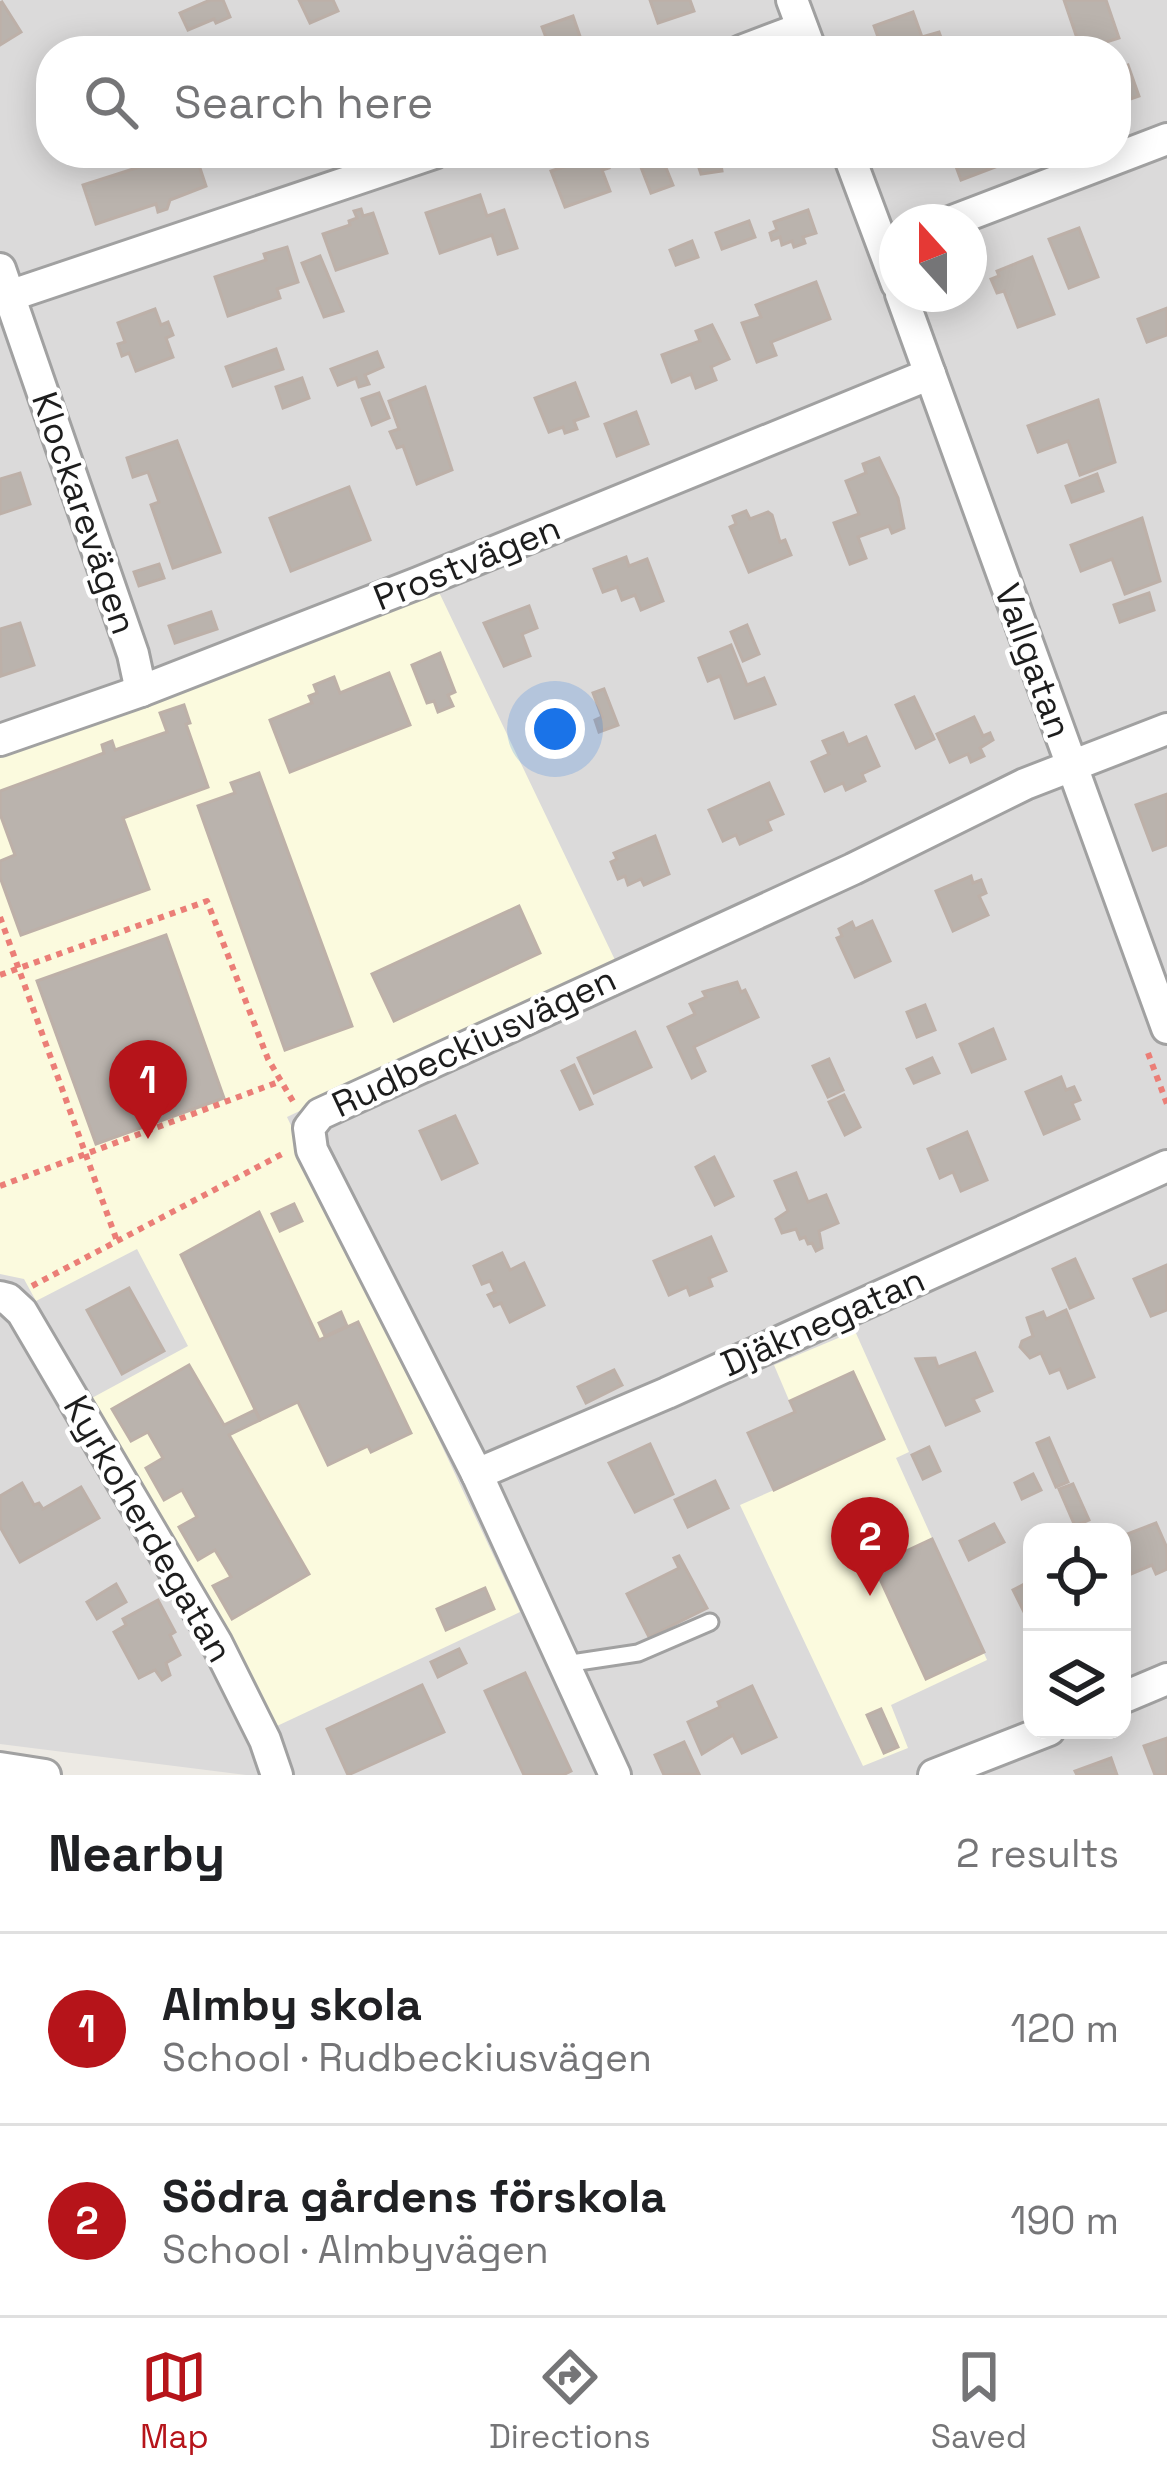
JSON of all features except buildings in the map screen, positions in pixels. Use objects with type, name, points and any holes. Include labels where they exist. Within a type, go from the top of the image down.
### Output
[{"type":"street","points":[[1131,153],[1167,139]]},
{"type":"street","points":[[5,283],[384,168]]},
{"type":"street","points":[[855,168],[879,221]]},
{"type":"street","points":[[987,208],[1091,168]]},
{"type":"street","name":"Klockarevägen","points":[[5,283],[133,654],[141,691]]},
{"type":"street","name":"Vallgatan","points":[[908,312],[1167,1028]]},
{"type":"street","name":"Prostvägen","points":[[0,740],[141,691],[481,558],[930,374]]},
{"type":"street","name":"Rudbeckiusvägen","points":[[615,1775],[477,1474],[384,1295],[310,1134],[320,1114],[854,869],[1025,784],[1167,729]]},
{"type":"street","name":"Djäknegatan","points":[[477,1474],[1167,1166]]},
{"type":"street","name":"Kyrkoherdegatan","points":[[4,1298],[33,1330],[216,1642],[265,1740],[277,1775]]},
{"type":"street","points":[[1131,1694],[1167,1678]]},
{"type":"street","points":[[934,1775],[995,1764],[1034,1739]]},
{"type":"street","points":[[0,1768],[45,1775]]},
{"type":"lane","points":[[563,1664],[638,1653],[710,1622]]},
{"type":"path","points":[[0,975],[207,901],[268,1059],[310,1134],[4,1298]]},
{"type":"path","points":[[0,917],[117,1241]]},
{"type":"path","points":[[0,1186],[281,1081]]},
{"type":"shaded area","points":[[0,0],[1167,0],[1167,1775],[246,1775],[0,1744]]},
{"type":"shaded area","points":[[436,586],[615,960],[287,1117],[520,1612],[277,1726],[90,1399],[188,1346],[137,1249],[36,1301],[24,1279],[0,1274],[0,756],[150,705]]},
{"type":"shaded area","points":[[855,1331],[909,1452],[896,1458],[987,1660],[891,1705],[908,1748],[863,1766],[740,1505],[774,1490],[748,1433],[794,1412],[774,1365]]},
{"type":"place","name":"Almby skola","points":[[148,1139]]},
{"type":"place","name":"Södra gårdens förskola","points":[[870,1596]]}]
